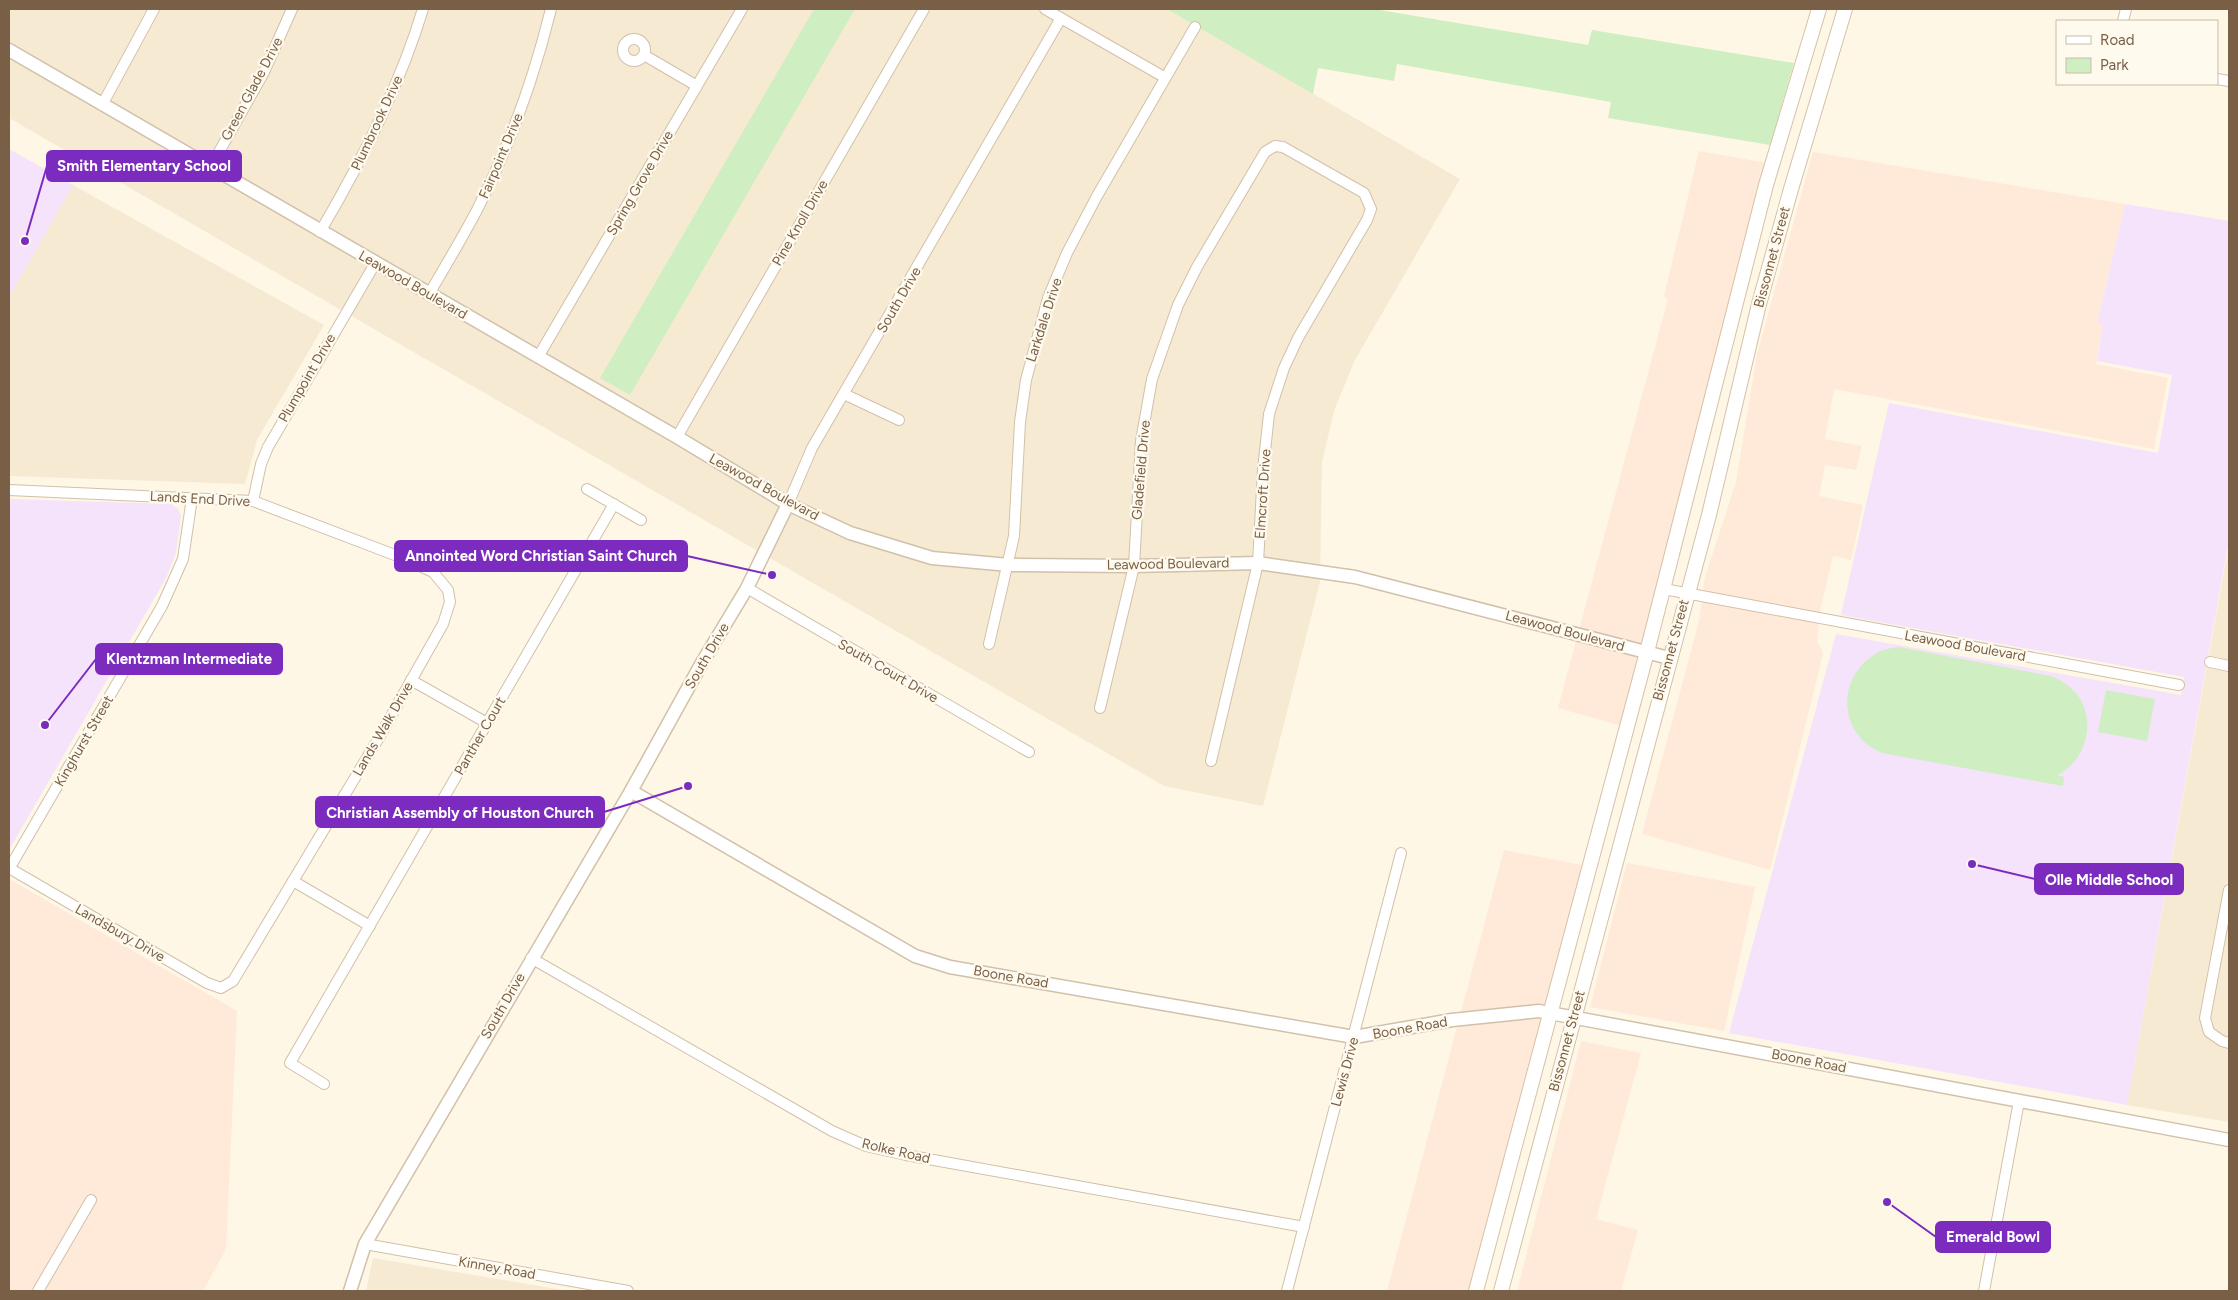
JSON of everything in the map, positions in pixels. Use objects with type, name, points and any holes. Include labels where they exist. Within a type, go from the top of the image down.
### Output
[{"type":"main road","name":"Bissonnet Street","points":[[1476,1291],[1664,588],[1766,184],[1819,9]]},
{"type":"main road","name":"Bissonnet Street","points":[[1501,1291],[1708,515],[1759,304],[1844,9]]},
{"type":"main road","points":[[1706,423],[1730,427]]},
{"type":"street","points":[[102,105],[154,9]]},
{"type":"street","name":"Green Glade Drive","points":[[210,168],[264,72],[292,9]]},
{"type":"street","name":"Plumbrook Drive","points":[[320,232],[352,177],[392,94],[423,9]]},
{"type":"street","name":"Fairpoint Drive","points":[[429,294],[478,208],[507,144],[534,69],[552,9]]},
{"type":"street","name":"Spring Grove Drive","points":[[538,357],[742,9]]},
{"type":"street","name":"Pine Knoll Drive","points":[[677,437],[924,9]]},
{"type":"street","points":[[1045,9],[1164,78]]},
{"type":"street","name":"South Drive","points":[[350,1291],[365,1244],[531,958],[631,791],[703,661],[747,588],[788,504],[812,448],[1061,18]]},
{"type":"street","name":"Larkdale Drive","points":[[989,644],[1009,565],[1014,536],[1020,422],[1026,380],[1048,298],[1067,253],[1164,78],[1195,27]]},
{"type":"street","name":"Leawood Boulevard","points":[[9,50],[320,232],[376,262],[677,437],[788,504],[850,533],[932,558],[1009,565],[1134,566],[1258,563],[1362,578],[1669,658]]},
{"type":"street","points":[[644,55],[697,86]]},
{"type":"street","name":"Gladefield Drive","points":[[1100,708],[1134,566],[1141,440],[1152,379],[1178,305],[1265,152],[1275,146],[1283,147],[1364,193],[1371,209],[1354,242]]},
{"type":"street","name":"Elmcroft Drive","points":[[1211,761],[1258,563],[1262,470],[1269,414],[1284,368],[1298,338],[1354,242]]},
{"type":"street","name":"Plumpoint Drive","points":[[253,501],[261,464],[268,447],[376,262]]},
{"type":"street","points":[[844,394],[899,420]]},
{"type":"street","points":[[587,489],[641,520]]},
{"type":"street","name":"Lands End Drive","points":[[9,490],[253,501],[400,556],[433,572],[448,590],[450,602]]},
{"type":"street","name":"Kinghurst Street","points":[[9,868],[162,606],[182,559],[192,498]]},
{"type":"street","name":"Panther Court","points":[[324,1084],[290,1063],[614,504]]},
{"type":"street","name":"South Court Drive","points":[[747,588],[1029,752]]},
{"type":"street","name":"Leawood Boulevard","points":[[1664,588],[1686,594],[2179,685]]},
{"type":"street","name":"Lands Walk Drive","points":[[233,981],[412,680],[444,624],[450,602]]},
{"type":"street","points":[[2210,662],[2229,666]]},
{"type":"street","points":[[412,680],[487,723]]},
{"type":"street","name":"Boone Road","points":[[631,791],[915,956],[950,966],[1354,1037],[1452,1020],[1539,1011],[1574,1016],[2229,1140]]},
{"type":"street","name":"Lewis Drive","points":[[1287,1291],[1401,853]]},
{"type":"street","name":"Landsbury Drive","points":[[9,868],[207,983],[221,988],[233,981]]},
{"type":"street","points":[[293,881],[370,926]]},
{"type":"street","points":[[2229,890],[2205,1018],[2209,1032],[2222,1041],[2229,1043]]},
{"type":"street","name":"Rolke Road","points":[[531,958],[832,1131],[866,1146],[906,1155],[1304,1227]]},
{"type":"street","points":[[1984,1291],[2019,1101]]},
{"type":"street","points":[[38,1291],[91,1200]]},
{"type":"street","name":"Kinney Road","points":[[365,1244],[628,1291]]},
{"type":"shaded area","points":[[9,9],[1167,9],[1460,179],[1355,360],[1334,411],[1322,462],[1320,582],[1263,806],[1164,786],[9,118]]},
{"type":"shaded area","points":[[9,149],[73,185],[9,297]]},
{"type":"shaded area","points":[[1699,151],[1767,163],[1622,726],[1558,708],[1668,299],[1664,296]]},
{"type":"shaded area","points":[[1813,152],[2125,204],[2097,322],[2103,324],[2096,364],[2168,378],[2154,449],[1834,389],[1825,439],[1862,446],[1856,470],[1825,465],[1819,496],[1863,505],[1851,560],[1833,556],[1821,606],[1817,641],[1823,653],[1770,870],[1642,834],[1699,621],[1705,577],[1736,482],[1757,354]]},
{"type":"shaded area","points":[[73,185],[324,325],[257,440],[245,484],[9,476],[9,297]]},
{"type":"shaded area","points":[[2125,204],[2229,221],[2229,540],[2127,1105],[1729,1033],[1836,634],[2181,695],[2184,677],[1841,615],[1889,403],[2158,453],[2172,375],[2097,361],[2103,324],[2097,323]]},
{"type":"shaded area","points":[[9,499],[171,504],[178,509],[181,515],[176,553],[166,578],[9,850]]},
{"type":"shaded area","points":[[2229,544],[2229,1122],[2127,1105]]},
{"type":"shaded area","points":[[1504,850],[1582,865],[1472,1291],[1387,1291]]},
{"type":"shaded area","points":[[1627,863],[1755,887],[1724,1031],[1590,1007]]},
{"type":"shaded area","points":[[9,879],[237,1011],[226,1249],[203,1291],[9,1291]]},
{"type":"shaded area","points":[[1581,1041],[1641,1053],[1596,1219],[1638,1230],[1621,1291],[1517,1291]]},
{"type":"shaded area","points":[[373,1258],[569,1291],[366,1291]]},
{"type":"green space","points":[[814,9],[855,9],[630,395],[600,378]]},
{"type":"green space","points":[[1167,9],[1374,9],[1588,45],[1592,30],[1794,63],[1770,145],[1608,118],[1611,102],[1397,64],[1394,81],[1318,68],[1313,94]]},
{"type":"green space","points":[[1899,647],[2051,676],[2076,693],[2086,715],[2086,738],[2076,760],[2057,775],[2064,777],[2063,786],[1882,753],[1865,743],[1855,730],[1847,706],[1851,682],[1857,671],[1866,661],[1877,653]]},
{"type":"green space","points":[[2106,690],[2155,699],[2147,741],[2098,732]]},
{"type":"place","name":"Smith Elementary School","points":[[25,241]]},
{"type":"place","name":"Annointed Word Christian Saint Church","points":[[772,575]]},
{"type":"place","name":"Klentzman Intermediate","points":[[45,725]]},
{"type":"place","name":"Christian Assembly of Houston Church","points":[[688,786]]},
{"type":"place","name":"Olle Middle School","points":[[1972,864]]},
{"type":"place","name":"Emerald Bowl","points":[[1887,1202]]}]
